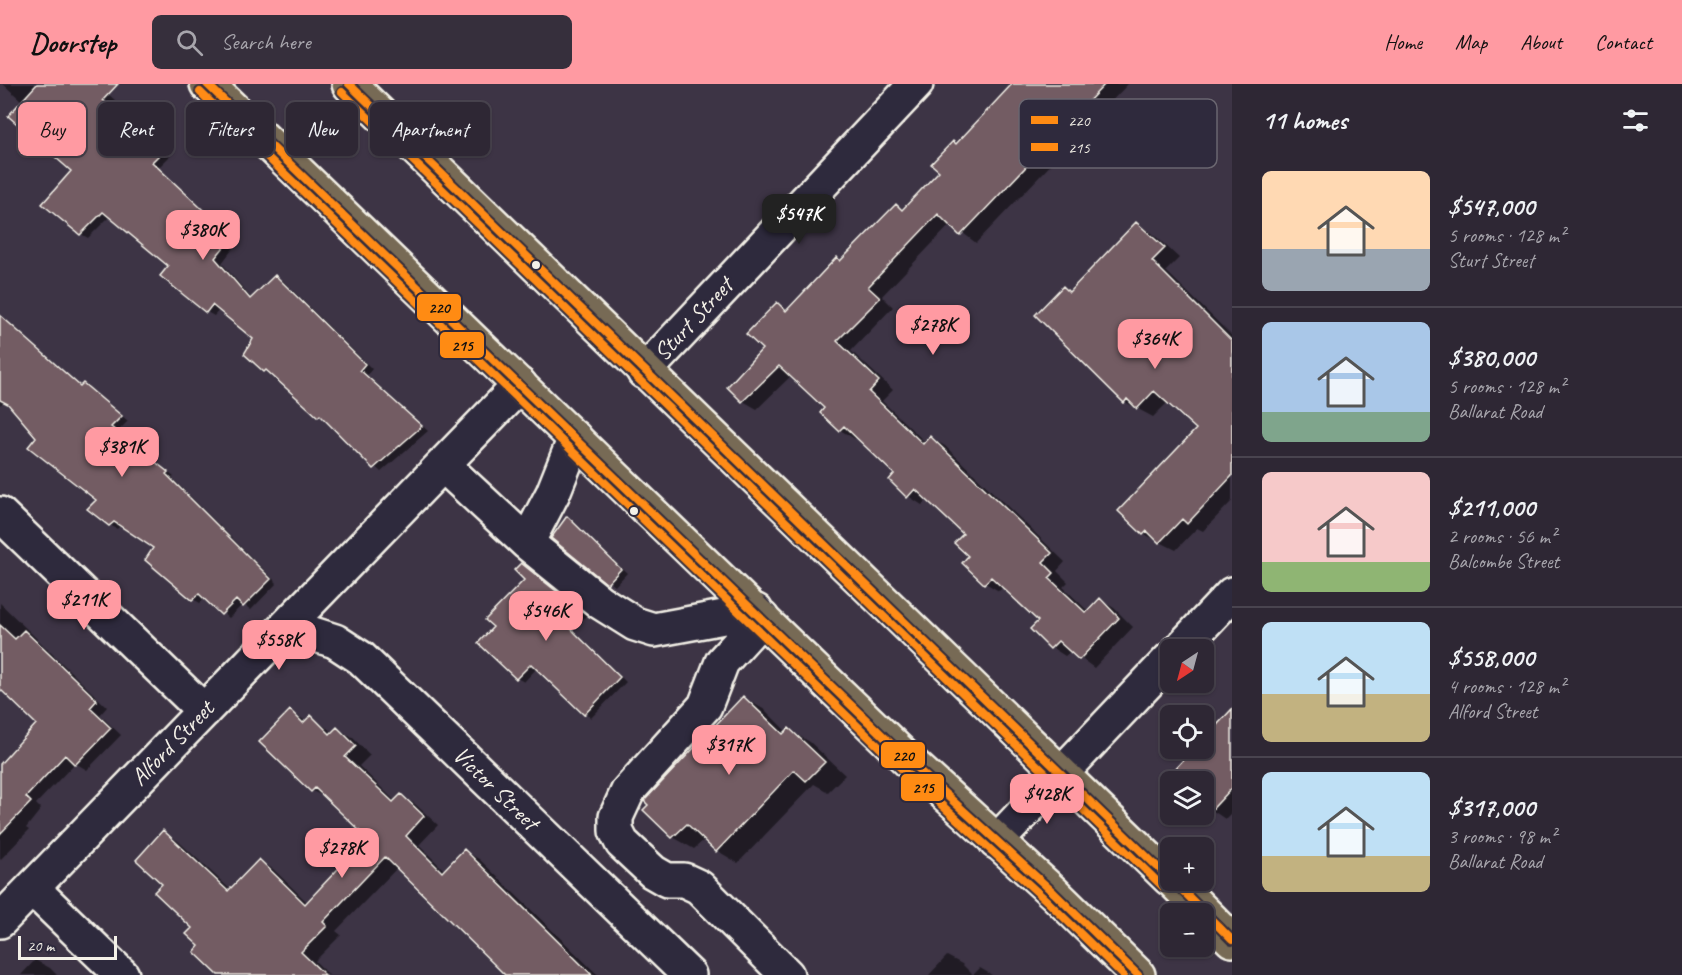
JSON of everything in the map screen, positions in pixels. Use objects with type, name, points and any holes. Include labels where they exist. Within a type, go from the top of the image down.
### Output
[{"type":"highway","points":[[207,84],[996,842],[1054,893],[1138,975]]},
{"type":"highway","points":[[349,84],[1160,869]]},
{"type":"highway","points":[[1182,891],[1232,940]]},
{"type":"street","name":"Sturt Street","points":[[644,372],[916,84]]},
{"type":"street","name":"Alford Street","points":[[0,921],[520,385]]},
{"type":"street","points":[[527,543],[553,493],[575,438]]},
{"type":"street","points":[[443,465],[527,543],[600,602],[645,629],[654,630],[759,615]]},
{"type":"street","points":[[0,514],[204,711]]},
{"type":"street","points":[[1189,639],[1232,594]]},
{"type":"street","points":[[759,615],[722,662],[705,706],[628,790],[620,808],[616,831],[622,843],[761,975]]},
{"type":"street","name":"Victor Street","points":[[288,626],[335,641],[361,658],[689,975]]},
{"type":"street","points":[[996,842],[1160,669]]},
{"type":"street","points":[[653,872],[667,880],[684,879],[699,887],[787,975]]},
{"type":"street","points":[[32,888],[122,975]]},
{"type":"building","points":[[37,84],[118,84],[103,100],[105,102],[98,102],[98,156],[158,156],[152,162],[232,237],[215,258],[250,299],[275,275],[365,364],[360,370],[422,426],[373,469],[320,415],[318,417],[266,370],[264,372],[244,354],[253,339],[212,305],[206,313],[160,276],[168,266],[103,212],[80,235],[42,204],[71,171],[54,156],[86,156],[86,102],[21,102]]},
{"type":"building","points":[[1012,84],[1105,84],[1091,99],[1019,99],[1019,168],[1025,168],[960,236],[938,214],[868,287],[880,298],[837,341],[879,381],[869,392],[923,444],[930,436],[1052,553],[1043,562],[1054,573],[1049,578],[1086,613],[1100,598],[1119,618],[1079,660],[1058,641],[1050,649],[1030,629],[1038,621],[991,577],[984,584],[962,563],[968,556],[954,543],[963,534],[915,489],[907,498],[889,480],[894,474],[844,426],[839,431],[820,413],[824,408],[779,366],[742,402],[727,387],[762,349],[746,334],[777,302],[786,311],[837,257],[840,261],[896,204],[902,210],[939,171],[931,164],[953,141],[956,144]]},
{"type":"building","points":[[18,105],[18,125],[8,116]]},
{"type":"building","points":[[1136,222],[1165,248],[1152,261],[1232,341],[1232,476],[1187,524],[1182,519],[1159,543],[1147,531],[1143,535],[1118,511],[1196,429],[1154,391],[1137,409],[1127,399],[1124,403],[1035,315],[1063,286],[1069,292]]},
{"type":"building","points":[[0,315],[80,386],[83,383],[122,416],[111,427],[168,472],[166,474],[271,579],[243,607],[236,600],[221,615],[199,594],[192,600],[145,560],[153,548],[114,522],[109,526],[87,509],[96,500],[28,447],[36,437],[8,404],[0,400]]},
{"type":"building","points":[[567,516],[621,569],[607,584],[551,538]]},
{"type":"building","points":[[521,563],[581,611],[567,625],[620,677],[584,715],[531,664],[516,679],[478,643],[493,627],[485,620],[524,580],[514,570]]},
{"type":"building","points":[[0,625],[15,639],[24,630],[97,700],[90,708],[111,728],[75,765],[65,755],[26,797],[31,802],[0,834],[0,764],[36,724],[0,689]]},
{"type":"building","points":[[743,696],[783,734],[789,728],[825,762],[806,781],[794,770],[716,852],[687,824],[672,838],[643,810],[648,805],[644,801]]},
{"type":"building","points":[[1232,709],[1232,788],[1214,807],[1214,771],[1173,771],[1184,759],[1214,759],[1214,728]]},
{"type":"building","points":[[290,710],[303,723],[311,715],[330,734],[337,727],[356,746],[345,757],[393,802],[401,794],[424,816],[406,836],[442,872],[464,849],[592,975],[505,975],[385,857],[323,922],[327,926],[301,952],[325,975],[218,975],[194,952],[199,946],[186,934],[192,928],[154,892],[162,884],[136,860],[163,830],[228,891],[259,859],[305,904],[367,838],[315,788],[311,792],[259,742]]},
{"type":"transit line","name":"220","points":[[207,84],[909,761],[1054,893],[1138,975]]},
{"type":"transit line","name":"220","points":[[349,84],[1160,869]]},
{"type":"transit line","name":"215","points":[[200,92],[902,769],[1047,901],[1123,975]]},
{"type":"transit line","name":"215","points":[[342,92],[1160,884]]},
{"type":"transit line","name":"220","points":[[1183,891],[1232,940]]}]
